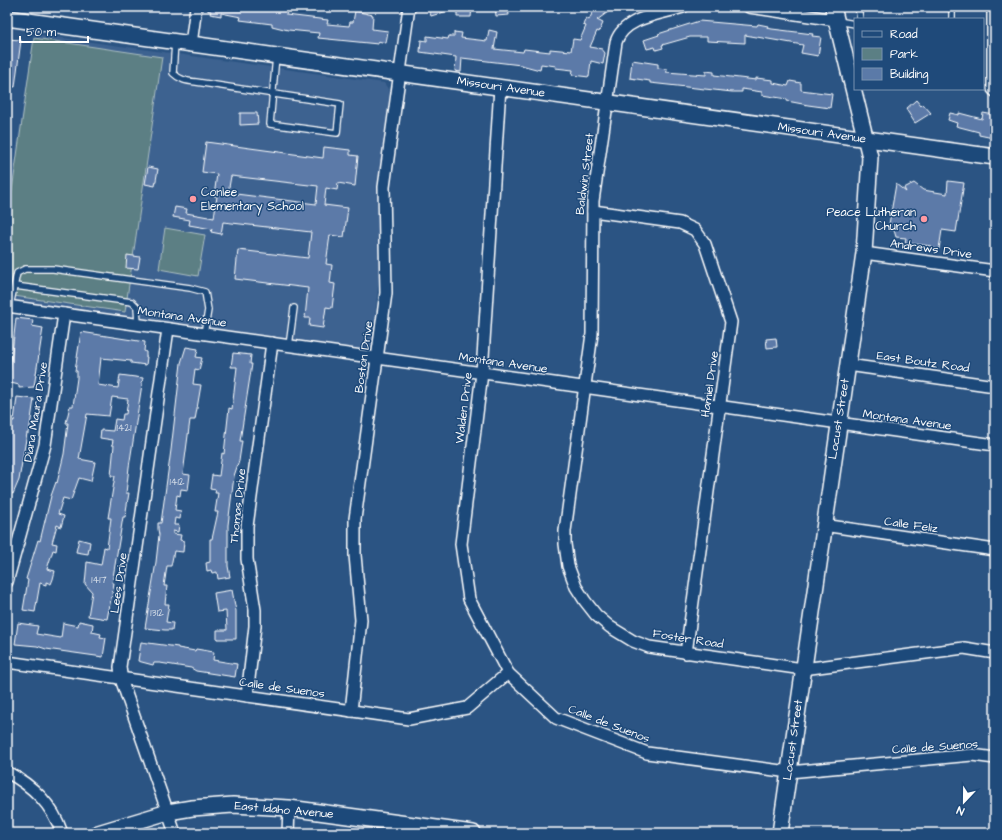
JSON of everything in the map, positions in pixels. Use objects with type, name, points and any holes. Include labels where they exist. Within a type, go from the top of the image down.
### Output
[{"type":"street","points":[[191,44],[196,7]]},
{"type":"street","name":"Boston Drive","points":[[351,710],[361,620],[355,555],[355,519],[386,293],[384,187],[409,7]]},
{"type":"street","name":"Baldwin Street","points":[[585,388],[593,326],[593,211],[616,42],[620,32],[634,22],[682,7]]},
{"type":"street","points":[[749,7],[835,14]]},
{"type":"street","points":[[995,10],[993,10],[993,89],[995,91]]},
{"type":"street","name":"Locust Street","points":[[780,833],[823,525],[864,253],[870,158],[867,139],[861,123],[835,14]]},
{"type":"street","name":"Missouri Avenue","points":[[7,18],[995,157]]},
{"type":"street","name":"Walden Drive","points":[[500,87],[482,373],[461,544],[469,599],[508,673]]},
{"type":"street","name":"Hamiel Drive","points":[[593,211],[680,223],[695,230],[702,239],[731,322],[686,653]]},
{"type":"street","name":"Andrews Drive","points":[[864,253],[995,272]]},
{"type":"street","name":"Montana Avenue","points":[[8,306],[995,445]]},
{"type":"street","name":"Diana Maura Drive","points":[[7,582],[45,446],[64,314]]},
{"type":"street","name":"Lees Drive","points":[[168,328],[120,667],[121,678],[176,833]]},
{"type":"street","name":"Thomas Drive","points":[[247,696],[255,626],[255,610],[247,558],[247,526],[272,343]]},
{"type":"street","name":"East Boutz Road","points":[[848,364],[995,386]]},
{"type":"street","name":"Foster Road","points":[[585,388],[565,531],[566,552],[573,580],[590,608],[602,622],[617,633],[649,647],[803,669],[964,648],[995,653]]},
{"type":"street","name":"Calle Feliz","points":[[823,525],[995,550]]},
{"type":"street","name":"Calle de Suenos","points":[[7,662],[409,719],[467,708],[508,673],[556,718],[647,753],[789,772],[972,755],[995,758]]},
{"type":"street","points":[[7,772],[32,787],[42,798],[59,822],[62,833]]},
{"type":"street","name":"East Idaho Avenue","points":[[98,833],[168,812],[199,807],[233,805],[289,808],[473,833]]},
{"type":"street","points":[[288,833],[289,808]]},
{"type":"lane","points":[[858,7],[860,18]]},
{"type":"lane","points":[[952,7],[952,18]]},
{"type":"lane","points":[[835,14],[854,24]]},
{"type":"lane","points":[[175,41],[173,73],[178,78],[186,82],[272,94],[340,104],[337,133],[270,124],[272,94],[276,56]]},
{"type":"lane","points":[[8,306],[15,286],[17,273],[25,269],[53,269],[190,288],[205,292],[208,310],[204,334]]},
{"type":"lane","points":[[15,286],[132,302],[137,307],[138,324]]},
{"type":"lane","points":[[289,346],[294,308]]},
{"type":"shaded area","name":"Conlee Elementary School","points":[[34,34],[384,83],[390,92],[377,189],[379,276],[372,348],[367,351],[7,300],[7,210]]},
{"type":"green space","points":[[34,38],[162,57],[125,312],[7,295],[7,225]]},
{"type":"green space","points":[[165,228],[205,235],[198,276],[159,269]]},
{"type":"building","points":[[208,7],[267,7],[279,9],[281,7],[287,8],[286,15],[328,20],[327,24],[349,26],[350,22],[353,22],[355,11],[373,15],[372,29],[388,31],[386,43],[378,41],[378,44],[318,38],[319,33],[288,30],[272,26],[272,24],[240,20],[241,17],[221,13],[221,16],[210,14],[211,11],[208,11]]},
{"type":"building","points":[[428,7],[454,7],[454,9],[431,16]]},
{"type":"building","points":[[457,7],[472,7],[471,17],[457,17]]},
{"type":"building","points":[[495,7],[508,7],[509,15],[496,16]]},
{"type":"building","points":[[595,7],[615,7],[597,20],[603,23],[599,32],[597,31],[590,47],[602,49],[605,53],[603,64],[591,61],[589,77],[572,75],[573,70],[555,68],[556,66],[541,64],[540,70],[521,65],[462,58],[461,72],[455,71],[456,57],[420,52],[421,40],[427,41],[427,36],[448,39],[449,36],[454,36],[454,32],[462,33],[461,38],[487,41],[489,30],[497,32],[494,49],[523,52],[524,49],[550,52],[550,49],[571,51],[573,39],[580,40],[586,26],[583,25],[586,18],[589,20]]},
{"type":"building","points":[[699,21],[757,26],[758,24],[768,26],[767,28],[772,29],[813,34],[812,36],[821,37],[818,56],[801,53],[803,45],[745,35],[745,43],[707,41],[707,37],[690,37],[662,45],[663,48],[656,50],[655,47],[647,49],[644,40]]},
{"type":"building","points":[[7,39],[21,40],[15,87],[7,86]]},
{"type":"building","points":[[632,60],[658,64],[658,68],[667,69],[666,72],[706,75],[706,71],[714,72],[714,75],[756,80],[756,78],[773,80],[773,83],[788,86],[790,81],[801,83],[801,90],[832,94],[830,108],[787,101],[787,99],[762,95],[762,92],[742,89],[742,92],[732,92],[650,83],[650,81],[630,78]]},
{"type":"building","points":[[916,100],[921,106],[923,104],[931,113],[915,123],[906,109]]},
{"type":"building","points":[[240,113],[257,113],[258,124],[240,125]]},
{"type":"building","points":[[950,113],[959,115],[959,113],[982,119],[983,113],[994,115],[992,123],[995,124],[993,138],[979,135],[979,132],[956,126],[957,123],[948,120]]},
{"type":"building","points":[[206,142],[323,158],[324,147],[350,150],[350,155],[358,156],[355,186],[338,183],[337,190],[326,188],[324,205],[348,208],[344,237],[330,235],[326,264],[332,265],[330,283],[335,284],[332,308],[326,307],[323,328],[309,326],[310,318],[305,318],[308,288],[235,279],[238,250],[308,258],[311,232],[223,222],[221,234],[211,232],[212,229],[189,225],[190,220],[173,217],[175,207],[187,209],[186,213],[214,218],[217,196],[214,196],[217,174],[202,172]],"holes":[[[231,176],[318,186],[316,204],[228,193]]]},
{"type":"building","points":[[148,167],[158,169],[155,186],[145,184]]},
{"type":"building","name":"Peace Lutheran Church","points":[[948,181],[964,183],[956,232],[942,230],[939,249],[932,248],[932,246],[905,243],[906,238],[896,237],[894,230],[888,230],[896,184],[906,192],[904,188],[914,183],[923,190],[947,194]]},
{"type":"building","points":[[127,255],[140,257],[138,269],[126,268]]},
{"type":"building","points":[[16,318],[33,320],[32,326],[43,328],[34,387],[19,388],[19,385],[7,382],[7,370],[10,370]]},
{"type":"building","points":[[81,332],[145,342],[144,351],[146,352],[147,357],[146,365],[131,363],[131,361],[101,358],[98,385],[118,388],[120,375],[143,378],[129,467],[126,493],[129,493],[125,517],[123,517],[112,583],[114,583],[107,619],[88,616],[92,592],[85,584],[87,562],[101,565],[104,547],[107,548],[111,518],[108,518],[115,476],[111,476],[114,445],[112,445],[113,440],[100,438],[101,430],[113,431],[115,419],[122,420],[123,414],[126,414],[128,399],[112,397],[109,416],[87,414],[79,459],[95,462],[91,481],[79,478],[71,500],[63,498],[58,514],[64,516],[61,527],[57,525],[52,543],[57,544],[56,551],[53,550],[47,569],[55,571],[53,579],[51,584],[46,582],[46,585],[40,583],[35,612],[23,610],[28,580],[26,579],[38,540],[40,541],[51,496],[56,482],[57,483],[64,454],[68,423],[66,423],[70,406],[73,406],[77,378],[77,371],[75,371]]},
{"type":"building","points":[[776,338],[777,347],[767,348],[766,339]]},
{"type":"building","points":[[186,347],[198,349],[196,357],[202,358],[199,370],[195,369],[193,384],[201,385],[195,420],[190,420],[183,474],[190,475],[188,490],[181,489],[180,496],[177,495],[175,510],[181,511],[180,519],[175,518],[174,525],[179,525],[178,532],[173,531],[173,534],[181,535],[180,540],[184,541],[183,552],[174,551],[171,566],[167,566],[164,586],[167,586],[165,604],[169,604],[166,622],[173,623],[172,630],[145,628],[156,562],[159,535],[158,523],[161,523],[181,363]]},
{"type":"building","points":[[233,353],[251,355],[250,364],[252,364],[240,441],[242,441],[239,461],[234,476],[228,525],[228,566],[230,577],[218,579],[217,572],[212,573],[211,570],[207,571],[206,563],[210,562],[210,539],[212,539],[218,512],[215,512],[218,493],[215,493],[216,490],[210,489],[212,475],[219,476],[222,453],[224,454],[229,408],[232,409],[237,367],[231,367]]},
{"type":"building","points":[[17,397],[34,399],[29,433],[27,433],[19,480],[13,494],[7,491],[7,420],[14,421]]},
{"type":"building","points":[[79,539],[90,542],[88,554],[76,552]]},
{"type":"building","points":[[232,590],[236,611],[236,639],[217,639],[217,630],[227,630],[226,611],[217,612],[214,593]]},
{"type":"building","points":[[79,621],[93,624],[92,632],[101,634],[100,637],[106,638],[103,657],[46,649],[37,646],[15,644],[18,623],[38,626],[36,634],[61,638],[63,623],[78,626]]},
{"type":"building","points":[[141,642],[195,651],[196,649],[214,652],[213,660],[237,664],[235,677],[196,671],[191,668],[160,663],[154,663],[153,665],[138,661]]},
{"type":"place","name":"Conlee Elementary School","points":[[193,199]]},
{"type":"place","name":"Peace Lutheran Church","points":[[924,219]]}]
